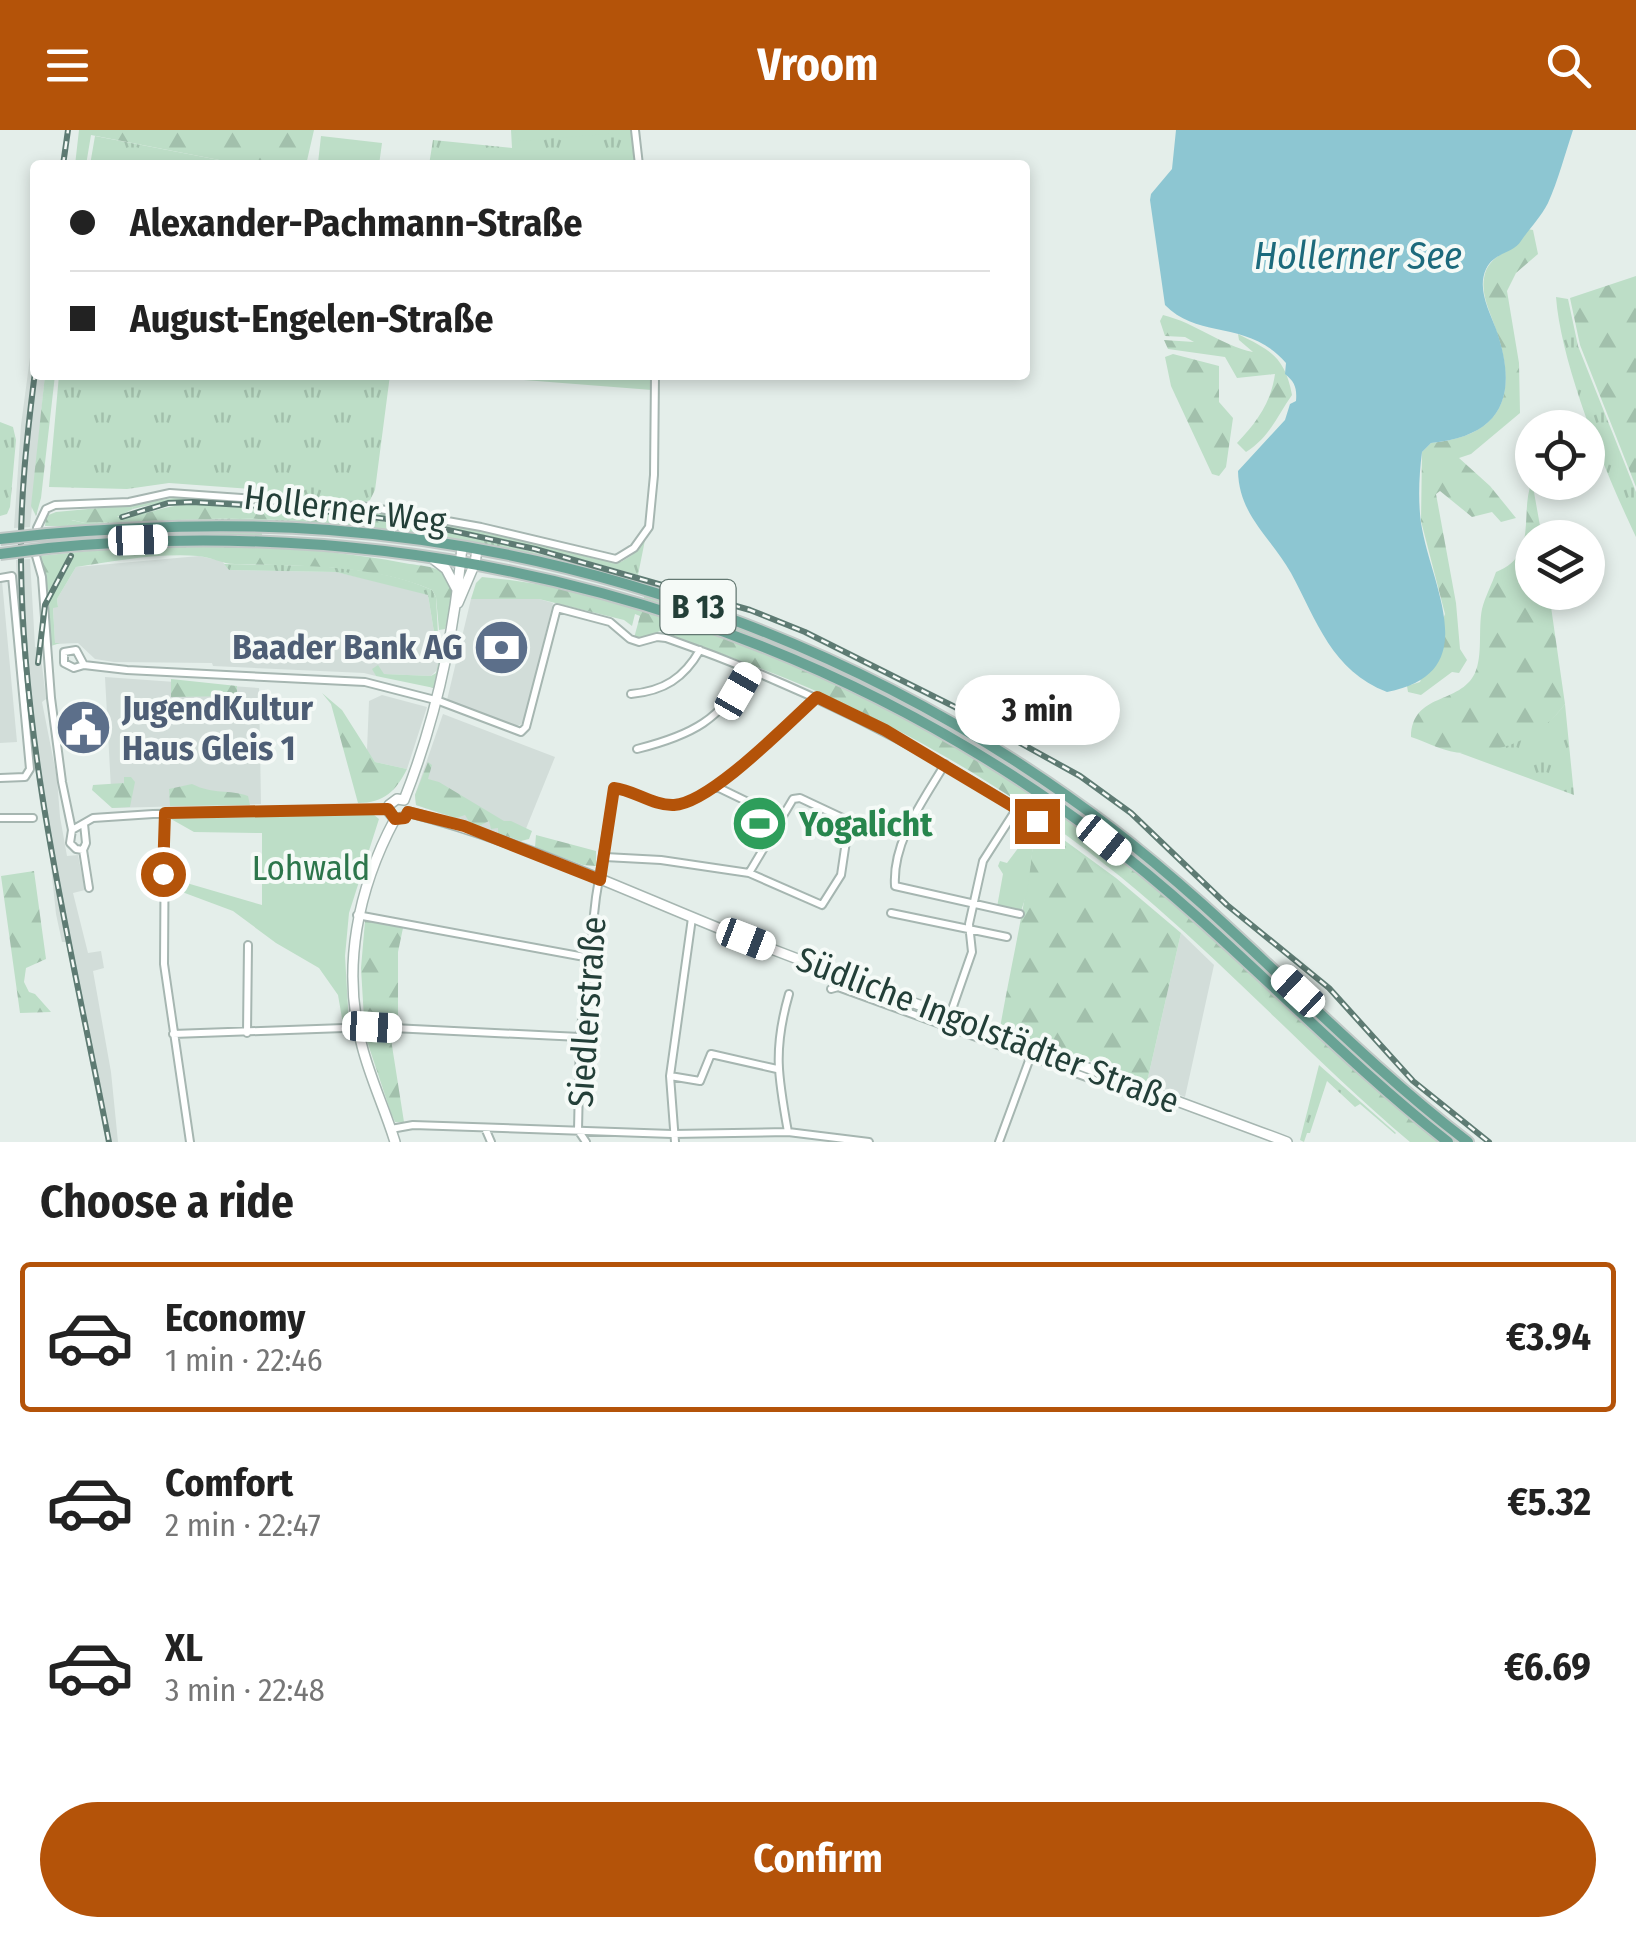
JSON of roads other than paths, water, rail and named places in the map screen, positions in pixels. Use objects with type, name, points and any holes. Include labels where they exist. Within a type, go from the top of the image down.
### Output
[{"type":"main road","name":"B 13","points":[[0,540],[42,531],[264,526],[360,533],[462,547],[586,573],[709,611],[831,660],[958,726],[1112,829],[1210,910],[1384,1073],[1468,1142]]},
{"type":"main road","name":"B 13","points":[[0,554],[184,539],[345,545],[460,560],[624,598],[748,640],[851,685],[1002,768],[1090,829],[1164,887],[1379,1086],[1448,1142]]},
{"type":"street","points":[[635,130],[638,160]]},
{"type":"street","name":"Hollerner Weg","points":[[42,531],[46,508],[55,505],[129,502],[170,493],[369,508],[481,527],[616,559],[634,548],[648,527],[654,476],[655,380]]},
{"type":"street","points":[[395,819],[405,818],[408,812],[404,800],[439,701],[456,608],[462,547]]},
{"type":"street","points":[[456,608],[477,550]]},
{"type":"street","points":[[36,556],[42,577],[51,698],[72,830],[70,842],[82,850]]},
{"type":"street","points":[[430,556],[446,569],[456,588]]},
{"type":"street","points":[[0,578],[12,576],[30,769],[26,777],[0,778]]},
{"type":"street","points":[[84,665],[365,682],[439,701],[524,730],[558,608],[610,622],[639,642],[658,637],[700,650],[817,697],[885,730],[1037,821]]},
{"type":"street","points":[[632,694],[669,684],[689,668],[700,650]]},
{"type":"street","points":[[638,749],[680,737],[710,720],[733,697],[750,670]]},
{"type":"street","points":[[781,818],[715,786],[817,697]]},
{"type":"street","points":[[945,764],[909,826],[894,883],[898,888],[1020,914]]},
{"type":"street","name":"Siedlerstraße","points":[[586,1142],[578,1130],[580,1037],[596,897],[614,788],[671,805],[690,801],[715,786]]},
{"type":"street","points":[[605,857],[661,860],[749,873],[822,905],[841,874],[848,821],[796,798],[749,873]]},
{"type":"street","points":[[388,809],[394,800],[404,800]]},
{"type":"street","points":[[950,1015],[972,952],[969,928],[983,861],[1016,808]]},
{"type":"street","points":[[72,830],[93,818],[165,813],[388,809]]},
{"type":"street","points":[[388,809],[395,819]]},
{"type":"street","name":"Südliche Ingolstädter Straße","points":[[408,812],[464,826],[692,918],[1287,1142]]},
{"type":"street","points":[[165,813],[162,934],[190,1142]]},
{"type":"street","points":[[0,818],[33,818]]},
{"type":"street","points":[[394,1142],[358,1028],[354,965],[357,916],[380,846],[395,819]]},
{"type":"street","points":[[84,824],[86,843],[82,850],[89,888]]},
{"type":"street","points":[[892,913],[1006,937]]},
{"type":"street","points":[[357,916],[590,958]]},
{"type":"street","points":[[674,1138],[670,1076],[692,918]]},
{"type":"street","points":[[247,1032],[248,944]]},
{"type":"street","points":[[832,989],[838,986],[1100,1082]]},
{"type":"street","points":[[788,1132],[777,1069],[777,1040],[789,994]]},
{"type":"street","points":[[173,1034],[358,1028],[580,1037]]},
{"type":"street","points":[[670,1076],[700,1081],[711,1054],[777,1069]]},
{"type":"street","points":[[999,1142],[1030,1058]]},
{"type":"street","points":[[391,1129],[414,1126],[578,1130],[674,1138],[788,1132],[869,1142]]},
{"type":"street","points":[[486,1128],[491,1142]]},
{"type":"water","name":"Hollerner See","points":[[1176,130],[1573,130],[1545,208],[1518,245],[1498,256],[1486,269],[1485,299],[1506,374],[1499,408],[1475,432],[1431,443],[1422,452],[1421,523],[1445,624],[1444,647],[1435,667],[1417,682],[1387,692],[1368,683],[1339,658],[1244,501],[1238,471],[1285,420],[1290,404],[1296,401],[1296,389],[1285,374],[1286,363],[1271,349],[1256,340],[1193,323],[1165,305],[1150,200],[1172,169]]},
{"type":"railway","points":[[64,160],[68,130]]},
{"type":"railway","points":[[34,380],[21,538],[30,708],[65,926],[109,1142]]},
{"type":"railway","points":[[122,517],[168,503],[192,502],[298,508],[412,522],[535,549],[750,610],[805,632],[955,707],[1080,776],[1131,813],[1227,905],[1329,988],[1413,1081],[1489,1142]]},
{"type":"railway","points":[[38,663],[45,605],[71,556]]},
{"type":"place","name":"Baader Bank AG","points":[[502,647]]},
{"type":"place","name":"JugendKultur Haus Gleis 1","points":[[83,728]]},
{"type":"place","name":"Yogalicht","points":[[760,824]]},
{"type":"park label","name":"Lohwald","points":[[311,868]]}]
